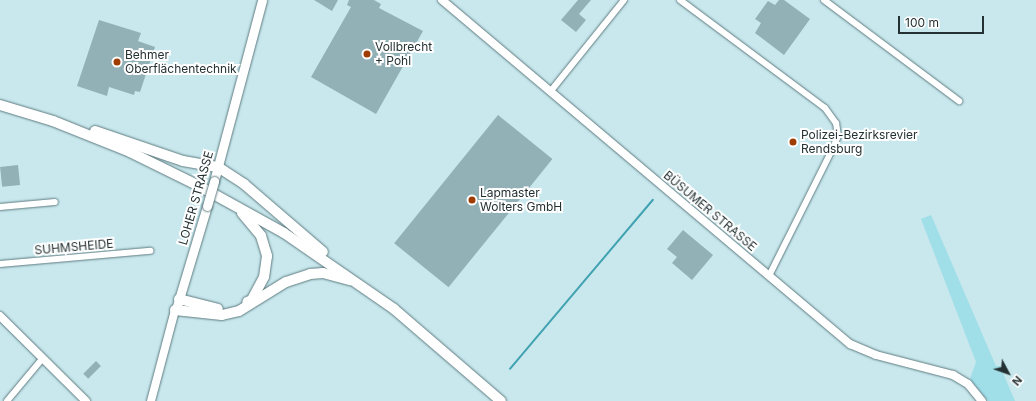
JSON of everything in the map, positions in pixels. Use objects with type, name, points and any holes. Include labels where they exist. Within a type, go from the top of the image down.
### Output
[{"type":"main road","name":"LOHER STRASSE","points":[[175,310],[218,167],[262,0]]},
{"type":"main road","points":[[0,105],[53,121],[137,156],[233,203],[363,285],[424,333],[501,401]]},
{"type":"main road","points":[[53,121],[76,124],[183,161],[218,167],[244,184],[351,277]]},
{"type":"main road","points":[[179,299],[221,310],[252,300],[264,277],[266,245],[256,228],[233,203]]},
{"type":"main road","points":[[175,310],[222,315],[239,310],[286,282],[310,274],[334,275],[363,285]]},
{"type":"street","name":"BÜSUMER STRASSE","points":[[442,0],[856,348],[953,375],[968,384],[982,401]]},
{"type":"street","points":[[550,92],[624,0]]},
{"type":"street","points":[[680,0],[825,108],[836,123],[838,136],[833,148],[769,276]]},
{"type":"street","points":[[824,0],[959,101]]},
{"type":"street","points":[[0,207],[55,202]]},
{"type":"street","name":"SUHMSHEIDE","points":[[0,264],[150,251]]},
{"type":"street","name":"LOHER STRASSE","points":[[151,401],[175,310]]},
{"type":"street","points":[[0,316],[86,401]]},
{"type":"street","points":[[7,401],[43,358]]},
{"type":"shaded area","points":[[931,215],[996,366],[1000,366],[1015,401],[988,401],[970,379],[976,362],[921,219]]},
{"type":"building","points":[[314,0],[338,0],[332,11]]},
{"type":"building","name":"Vollbrecht + Pohl","points":[[349,0],[374,0],[381,4],[379,8],[423,31],[376,114],[311,77],[351,7],[347,5]]},
{"type":"building","points":[[578,0],[591,0],[579,14],[586,20],[576,32],[561,20]]},
{"type":"building","points":[[779,0],[784,0],[810,19],[784,55],[755,33],[761,23],[755,19],[768,1],[775,5]]},
{"type":"building","name":"Behmer Oberflächentechnik","points":[[99,20],[141,33],[138,41],[155,47],[140,92],[135,91],[134,95],[109,87],[107,96],[77,86]]},
{"type":"building","name":"Lapmaster Wolters GmbH","points":[[498,115],[552,159],[449,287],[394,243]]},
{"type":"building","points":[[18,165],[20,185],[2,187],[0,167]]},
{"type":"building","points":[[683,230],[713,255],[692,280],[672,263],[677,257],[667,249]]},
{"type":"building","points":[[96,361],[101,366],[88,379],[83,374]]},
{"type":"waterway","points":[[510,369],[653,200]]},
{"type":"place","name":"Vollbrecht + Pohl","points":[[367,54]]},
{"type":"place","name":"Behmer Oberflächentechnik","points":[[117,62]]},
{"type":"place","name":"Polizei-Bezirksrevier Rendsburg","points":[[793,142]]},
{"type":"place","name":"Lapmaster Wolters GmbH","points":[[472,200]]}]
